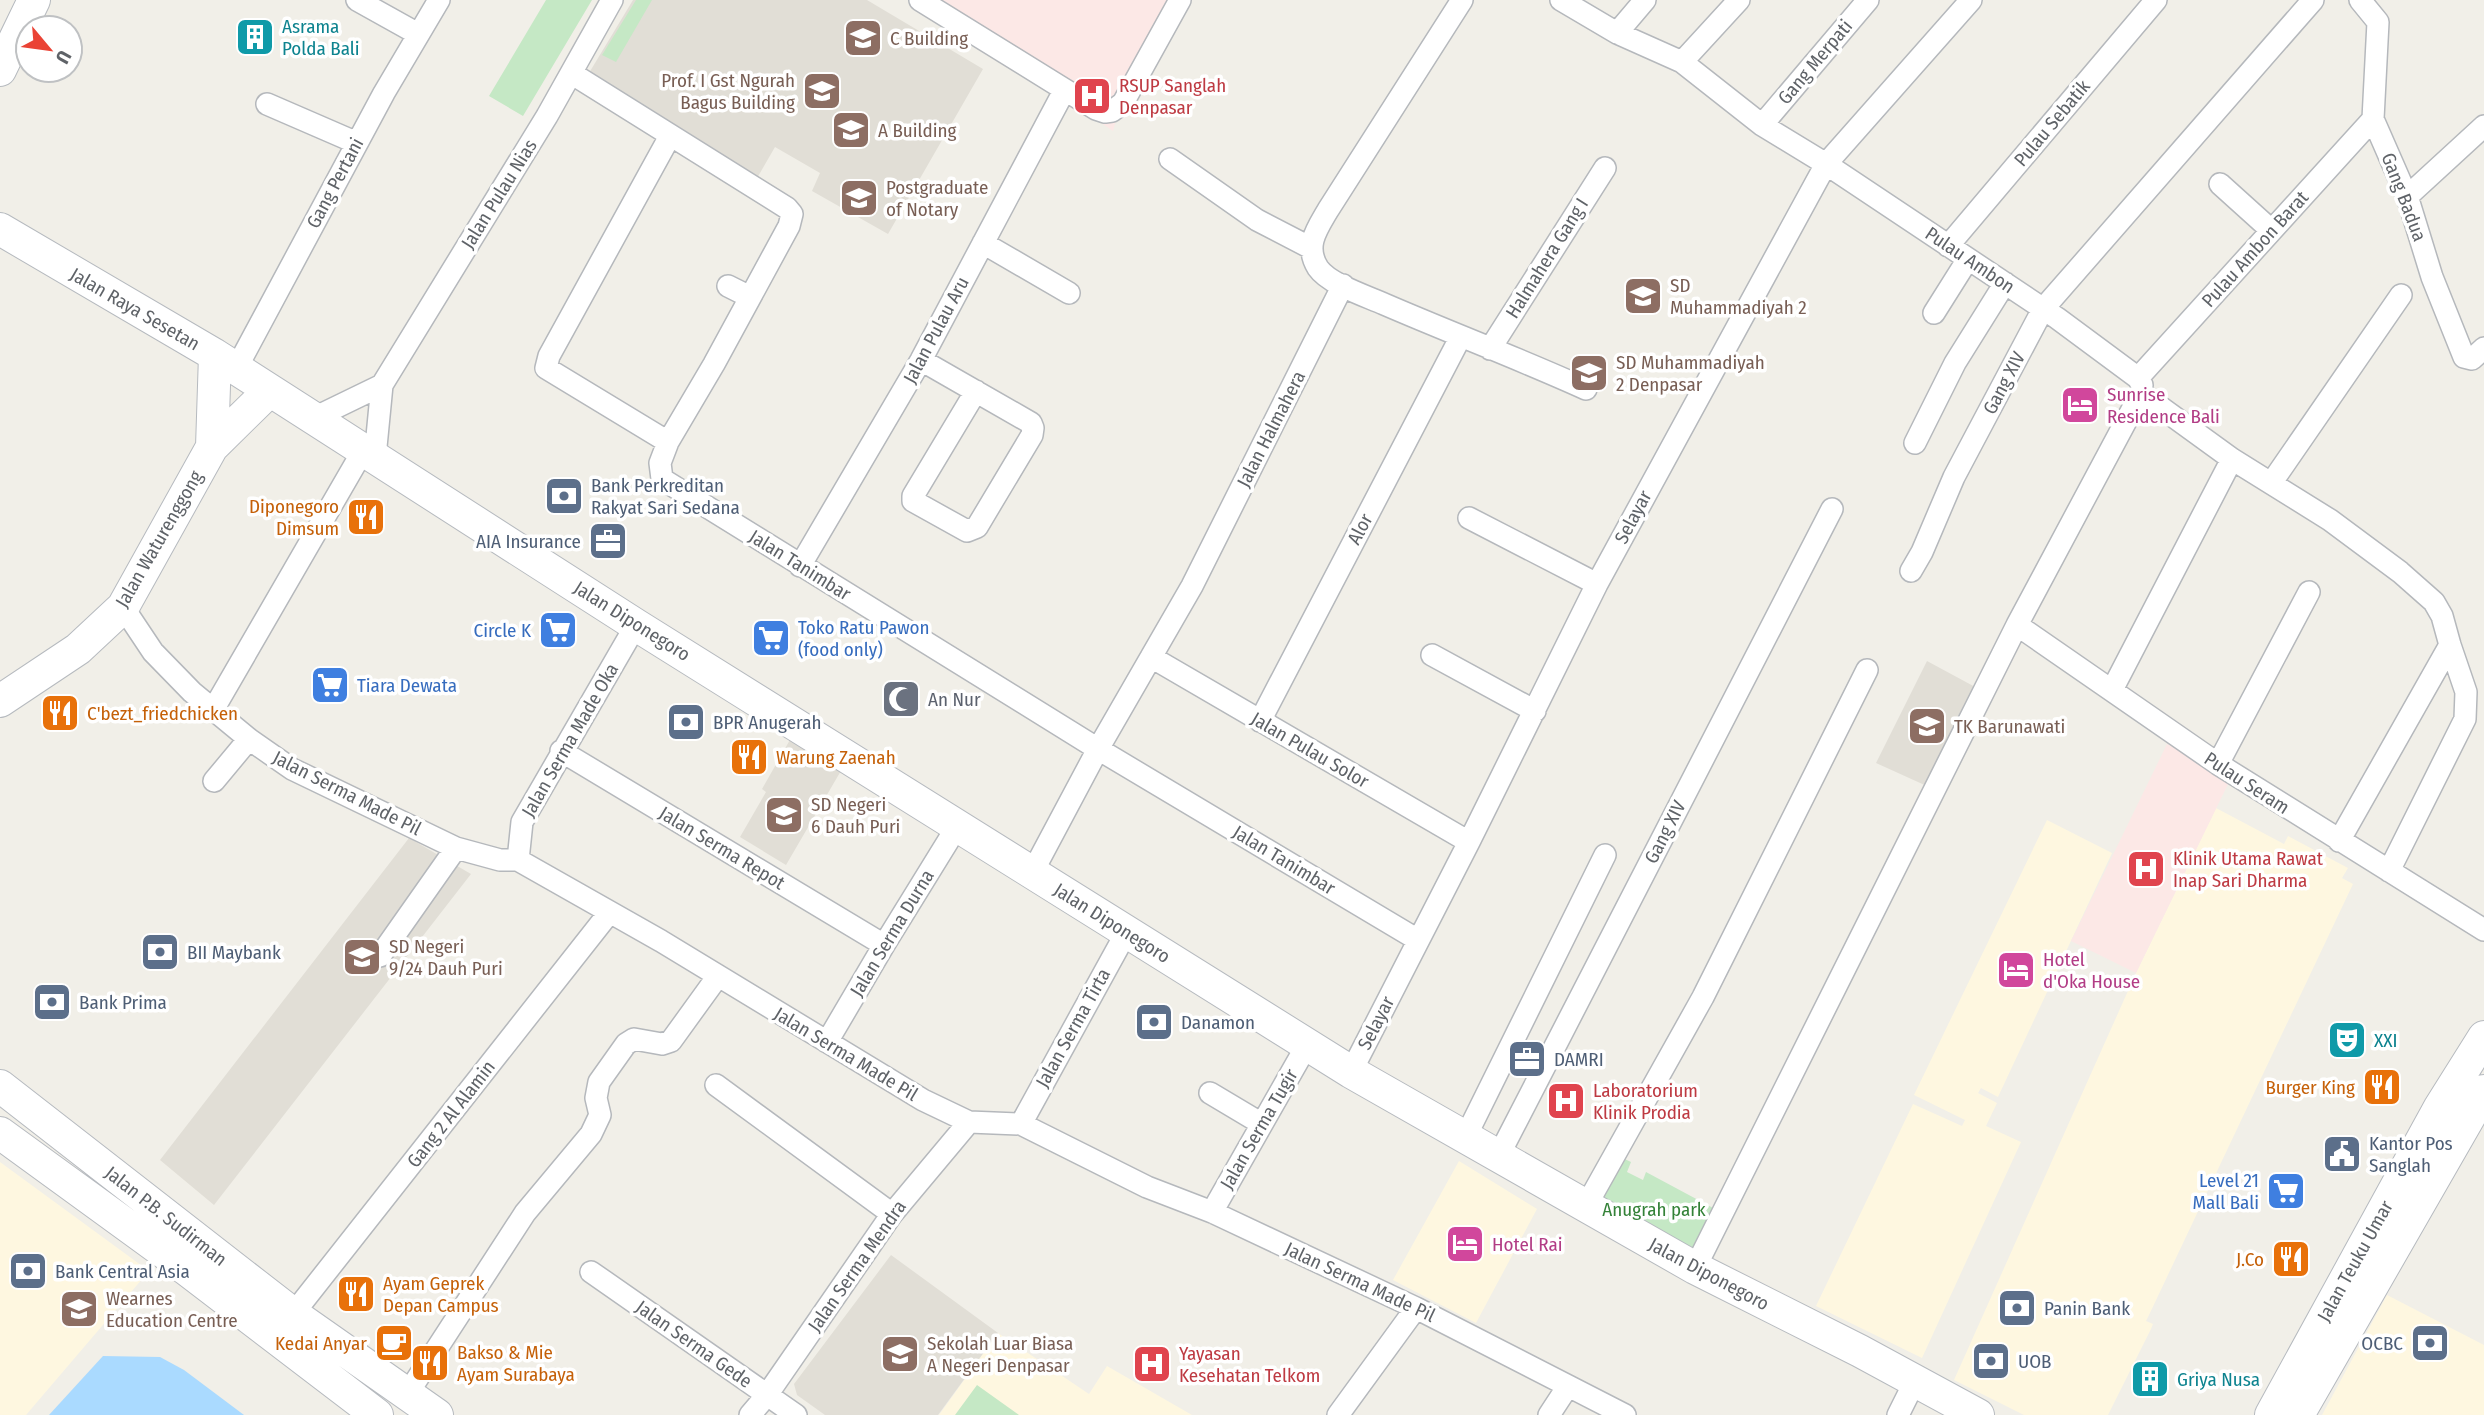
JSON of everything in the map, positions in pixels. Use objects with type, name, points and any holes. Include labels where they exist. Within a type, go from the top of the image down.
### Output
[{"type":"main road","points":[[0,70],[34,0]]},
{"type":"main road","name":"Jalan Raya Sesetan","points":[[0,229],[226,362],[269,391]]},
{"type":"main road","name":"Jalan Waturenggong","points":[[212,447],[226,362]]},
{"type":"main road","name":"Jalan Waturenggong","points":[[0,701],[78,649],[122,607],[212,447],[269,391]]},
{"type":"main road","name":"Jalan Diponegoro","points":[[269,391],[636,625],[1351,1072],[1695,1268],[1978,1415]]},
{"type":"main road","name":"Jalan Teuku Umar","points":[[2271,1415],[2422,1139],[2484,1037]]},
{"type":"main road","name":"Jalan P.B. Sudirman","points":[[0,1086],[175,1242],[377,1415]]},
{"type":"main road","name":"Jalan Teuku Umar","points":[[2298,1415],[2484,1091]]},
{"type":"main road","name":"Jalan P.B. Sudirman","points":[[0,1133],[293,1314],[436,1415]]},
{"type":"street","points":[[357,0],[418,34]]},
{"type":"street","name":"Gang Pertani","points":[[226,362],[439,0]]},
{"type":"street","name":"Jalan Pulau Nias","points":[[369,453],[382,385],[571,73],[612,0]]},
{"type":"street","points":[[920,0],[1065,91],[1105,112],[1112,111],[1123,103],[1180,0]]},
{"type":"street","points":[[1462,0],[1328,210],[1312,238],[1311,248],[1323,274],[1343,285],[1460,338],[1586,389]]},
{"type":"street","name":"Pulau Ambon","points":[[1561,0],[1617,33],[1682,62],[1762,125],[1826,164],[2043,309],[2232,459],[2340,527],[2400,572],[2434,602],[2442,616],[2466,692],[2465,719],[2389,871]]},
{"type":"street","points":[[1617,33],[1645,0]]},
{"type":"street","points":[[1682,62],[1739,0]]},
{"type":"street","name":"Gang Merpati","points":[[1762,125],[1868,0]]},
{"type":"street","name":"Selayar","points":[[1351,1072],[1597,584],[1826,164],[1972,0]]},
{"type":"street","name":"Pulau Sebatik","points":[[1948,246],[2156,0]]},
{"type":"street","name":"Gang XIV","points":[[1911,572],[1954,477],[2043,309],[2313,0]]},
{"type":"street","points":[[2371,4],[2378,22],[2372,119]]},
{"type":"street","name":"Jalan Tanimbar","points":[[571,73],[787,208],[792,214],[789,226],[694,400],[667,442],[660,463],[662,479],[1098,749],[1418,940]]},
{"type":"street","name":"Jalan Pulau Aru","points":[[800,566],[921,360],[1065,91]]},
{"type":"street","points":[[267,104],[357,143]]},
{"type":"street","name":"Pulau Ambon Barat","points":[[2139,385],[2271,230],[2372,119]]},
{"type":"street","name":"Gang Badua","points":[[2372,119],[2408,199],[2432,277],[2464,357],[2469,360],[2480,352]]},
{"type":"street","points":[[2411,193],[2484,126]]},
{"type":"street","points":[[667,442],[546,368],[549,356],[591,296],[670,136]]},
{"type":"street","points":[[1170,159],[1257,220],[1311,248]]},
{"type":"street","name":"Halmahera Gang I","points":[[1490,349],[1605,168]]},
{"type":"street","points":[[2220,184],[2271,230]]},
{"type":"street","points":[[983,243],[1069,293]]},
{"type":"street","points":[[1934,313],[1968,259]]},
{"type":"street","points":[[1915,443],[1955,363],[2005,283]]},
{"type":"street","name":"Jalan Halmahera","points":[[1032,873],[1098,749],[1192,586],[1343,285]]},
{"type":"street","points":[[728,286],[750,297]]},
{"type":"street","points":[[2272,482],[2401,295]]},
{"type":"street","name":"Alor","points":[[1260,721],[1460,338]]},
{"type":"street","points":[[921,360],[976,391],[1031,423],[1033,428],[1032,435],[977,527],[968,531],[913,501],[913,496],[976,391]]},
{"type":"street","points":[[314,418],[382,385]]},
{"type":"street","points":[[1695,1268],[2139,385]]},
{"type":"street","points":[[213,710],[369,453]]},
{"type":"street","points":[[2112,690],[2232,459]]},
{"type":"street","name":"Gang XIV","points":[[1499,1155],[1832,509]]},
{"type":"street","points":[[1469,518],[1597,584]]},
{"type":"street","points":[[2218,764],[2309,592]]},
{"type":"street","name":"Jalan Serma Made Pil","points":[[122,607],[153,652],[213,710],[292,769],[456,848],[500,860],[517,860],[718,976],[923,1100],[969,1122],[1021,1124],[1147,1186],[1212,1212],[1416,1308],[1625,1415]]},
{"type":"street","name":"Jalan Serma Made Oka","points":[[517,860],[522,822],[636,625]]},
{"type":"street","name":"Pulau Seram","points":[[2017,625],[2218,764],[2484,930]]},
{"type":"street","points":[[2339,841],[2450,645]]},
{"type":"street","points":[[1432,655],[1535,711]]},
{"type":"street","name":"Jalan Pulau Solor","points":[[1151,657],[1469,842]]},
{"type":"street","points":[[1586,1206],[1703,997],[1867,670]]},
{"type":"street","points":[[214,781],[249,739]]},
{"type":"street","name":"Jalan Serma Repot","points":[[561,751],[884,945]]},
{"type":"street","name":"Jalan Serma Durna","points":[[827,1042],[958,825]]},
{"type":"street","points":[[380,956],[456,848]]},
{"type":"street","points":[[1465,1138],[1605,855]]},
{"type":"street","name":"Gang 2 Al Alamin","points":[[293,1314],[609,913]]},
{"type":"street","name":"Jalan Serma Tirta","points":[[1021,1124],[1126,933]]},
{"type":"street","points":[[408,1393],[525,1213],[591,1134],[600,1115],[596,1098],[599,1082],[626,1044],[634,1039],[662,1044],[671,1041],[718,976]]},
{"type":"street","name":"Jalan Serma Tugir","points":[[1212,1212],[1307,1045]]},
{"type":"street","points":[[716,1085],[892,1214]]},
{"type":"street","points":[[1210,1093],[1262,1124]]},
{"type":"street","name":"Jalan Serma Mendra","points":[[750,1415],[767,1395],[892,1214],[969,1122]]},
{"type":"street","name":"Jalan Serma Gede","points":[[591,1272],[796,1415]]},
{"type":"street","points":[[1347,1412],[1416,1308]]},
{"type":"street","points":[[1898,1415],[1914,1381]]},
{"type":"street","points":[[1549,1415],[1568,1386]]},
{"type":"shaded area","points":[[633,0],[867,0],[983,69],[888,234],[812,191],[820,173],[775,147],[756,180],[589,73]]},
{"type":"shaded area","name":"RSUP Sanglah Denpasar","points":[[911,0],[1169,0],[1133,61],[1113,131],[994,50]]},
{"type":"shaded area","name":"TK Barunawati","points":[[1927,661],[1977,688],[1929,787],[1876,763]]},
{"type":"shaded area","name":"SD Negeri 6 Dauh Puri","points":[[791,738],[842,769],[786,865],[740,837],[766,792],[762,789]]},
{"type":"shaded area","name":"Klinik Utama Rawat Inap Sari Dharma","points":[[2167,744],[2232,776],[2136,973],[2071,941]]},
{"type":"shaded area","points":[[2216,808],[2284,844],[2288,836],[2348,868],[2342,878],[2353,884],[2146,1321],[2153,1324],[2151,1329],[2108,1415],[2024,1415],[1954,1380],[2136,973]]},
{"type":"shaded area","points":[[2047,820],[2112,853],[1998,1097],[1981,1088],[1978,1093],[1997,1103],[1986,1126],[2021,1142],[1922,1358],[1816,1306],[1913,1104],[1962,1126],[1965,1120],[1914,1095]]},
{"type":"shaded area","name":"SD Negeri 9/24 Dauh Puri","points":[[409,838],[471,874],[214,1205],[160,1160]]},
{"type":"shaded area","name":"Hotel Rai","points":[[1459,1161],[1537,1209],[1476,1323],[1393,1280]]},
{"type":"shaded area","points":[[0,1162],[149,1271],[26,1415],[0,1415]]},
{"type":"shaded area","name":"Sekolah Luar Biasa A Negeri Denpasar","points":[[891,1255],[998,1333],[938,1415],[825,1415],[797,1395],[794,1384]]},
{"type":"shaded area","points":[[2387,1295],[2484,1345],[2484,1415],[2322,1415]]},
{"type":"shaded area","points":[[998,1333],[1089,1394],[1107,1366],[1192,1415],[939,1415]]},
{"type":"green space","points":[[546,0],[592,0],[523,116],[489,96]]},
{"type":"green space","points":[[636,0],[652,0],[616,62],[602,55]]},
{"type":"green space","name":"Anugrah park","points":[[1608,1151],[1631,1162],[1627,1172],[1643,1180],[1646,1172],[1715,1209],[1688,1259],[1578,1202]]},
{"type":"green space","points":[[977,1385],[1019,1415],[955,1415]]},
{"type":"water","points":[[103,1356],[160,1357],[184,1370],[244,1415],[49,1415]]},
{"type":"place","name":"Asrama Polda Bali","points":[[255,37]]},
{"type":"place","name":"C Building","points":[[863,38]]},
{"type":"place","name":"Prof. I Gst Ngurah Bagus Building","points":[[822,91]]},
{"type":"place","name":"RSUP Sanglah Denpasar","points":[[1092,96]]},
{"type":"place","name":"A Building","points":[[851,130]]},
{"type":"place","name":"Postgraduate of Notary","points":[[859,198]]},
{"type":"place","name":"SD Muhammadiyah 2","points":[[1643,296]]},
{"type":"place","name":"SD Muhammadiyah 2 Denpasar","points":[[1589,373]]},
{"type":"place","name":"Sunrise Residence Bali","points":[[2080,405]]},
{"type":"place","name":"Bank Perkreditan Rakyat Sari Sedana","points":[[564,496]]},
{"type":"place","name":"Diponegoro Dimsum","points":[[366,517]]},
{"type":"place","name":"AIA Insurance","points":[[608,541]]},
{"type":"place","name":"Circle K","points":[[558,630]]},
{"type":"place","name":"Toko Ratu Pawon (food only)","points":[[771,638]]},
{"type":"place","name":"Tiara Dewata","points":[[330,685]]},
{"type":"place","name":"An Nur","points":[[901,699]]},
{"type":"place","name":"C'bezt_friedchicken","points":[[60,713]]},
{"type":"place","name":"BPR Anugerah","points":[[686,722]]},
{"type":"place","name":"TK Barunawati","points":[[1927,726]]},
{"type":"place","name":"Warung Zaenah","points":[[749,757]]},
{"type":"place","name":"SD Negeri 6 Dauh Puri","points":[[784,815]]},
{"type":"place","name":"Klinik Utama Rawat Inap Sari Dharma","points":[[2146,869]]},
{"type":"place","name":"BII Maybank","points":[[160,952]]},
{"type":"place","name":"SD Negeri 9/24 Dauh Puri","points":[[362,957]]},
{"type":"place","name":"Hotel d'Oka House","points":[[2016,970]]},
{"type":"place","name":"Bank Prima","points":[[52,1002]]},
{"type":"place","name":"Danamon","points":[[1154,1022]]},
{"type":"place","name":"XXI","points":[[2347,1040]]},
{"type":"place","name":"DAMRI","points":[[1527,1059]]},
{"type":"place","name":"Burger King","points":[[2382,1087]]},
{"type":"place","name":"Laboratorium Klinik Prodia","points":[[1566,1101]]},
{"type":"place","name":"Kantor Pos Sanglah","points":[[2342,1154]]},
{"type":"place","name":"Level 21 Mall Bali","points":[[2286,1191]]},
{"type":"place","name":"Hotel Rai","points":[[1465,1244]]},
{"type":"place","name":"J.Co","points":[[2291,1259]]},
{"type":"place","name":"Bank Central Asia","points":[[28,1271]]},
{"type":"place","name":"Ayam Geprek Depan Campus","points":[[356,1294]]},
{"type":"place","name":"Panin Bank","points":[[2017,1308]]},
{"type":"place","name":"Wearnes Education Centre","points":[[79,1309]]},
{"type":"place","name":"Kedai Anyar","points":[[394,1343]]},
{"type":"place","name":"OCBC","points":[[2430,1343]]},
{"type":"place","name":"Sekolah Luar Biasa A Negeri Denpasar","points":[[900,1354]]},
{"type":"place","name":"UOB","points":[[1991,1361]]},
{"type":"place","name":"Bakso & Mie Ayam Surabaya","points":[[430,1363]]},
{"type":"place","name":"Yayasan Kesehatan Telkom","points":[[1152,1364]]},
{"type":"place","name":"Griya Nusa","points":[[2150,1379]]}]
